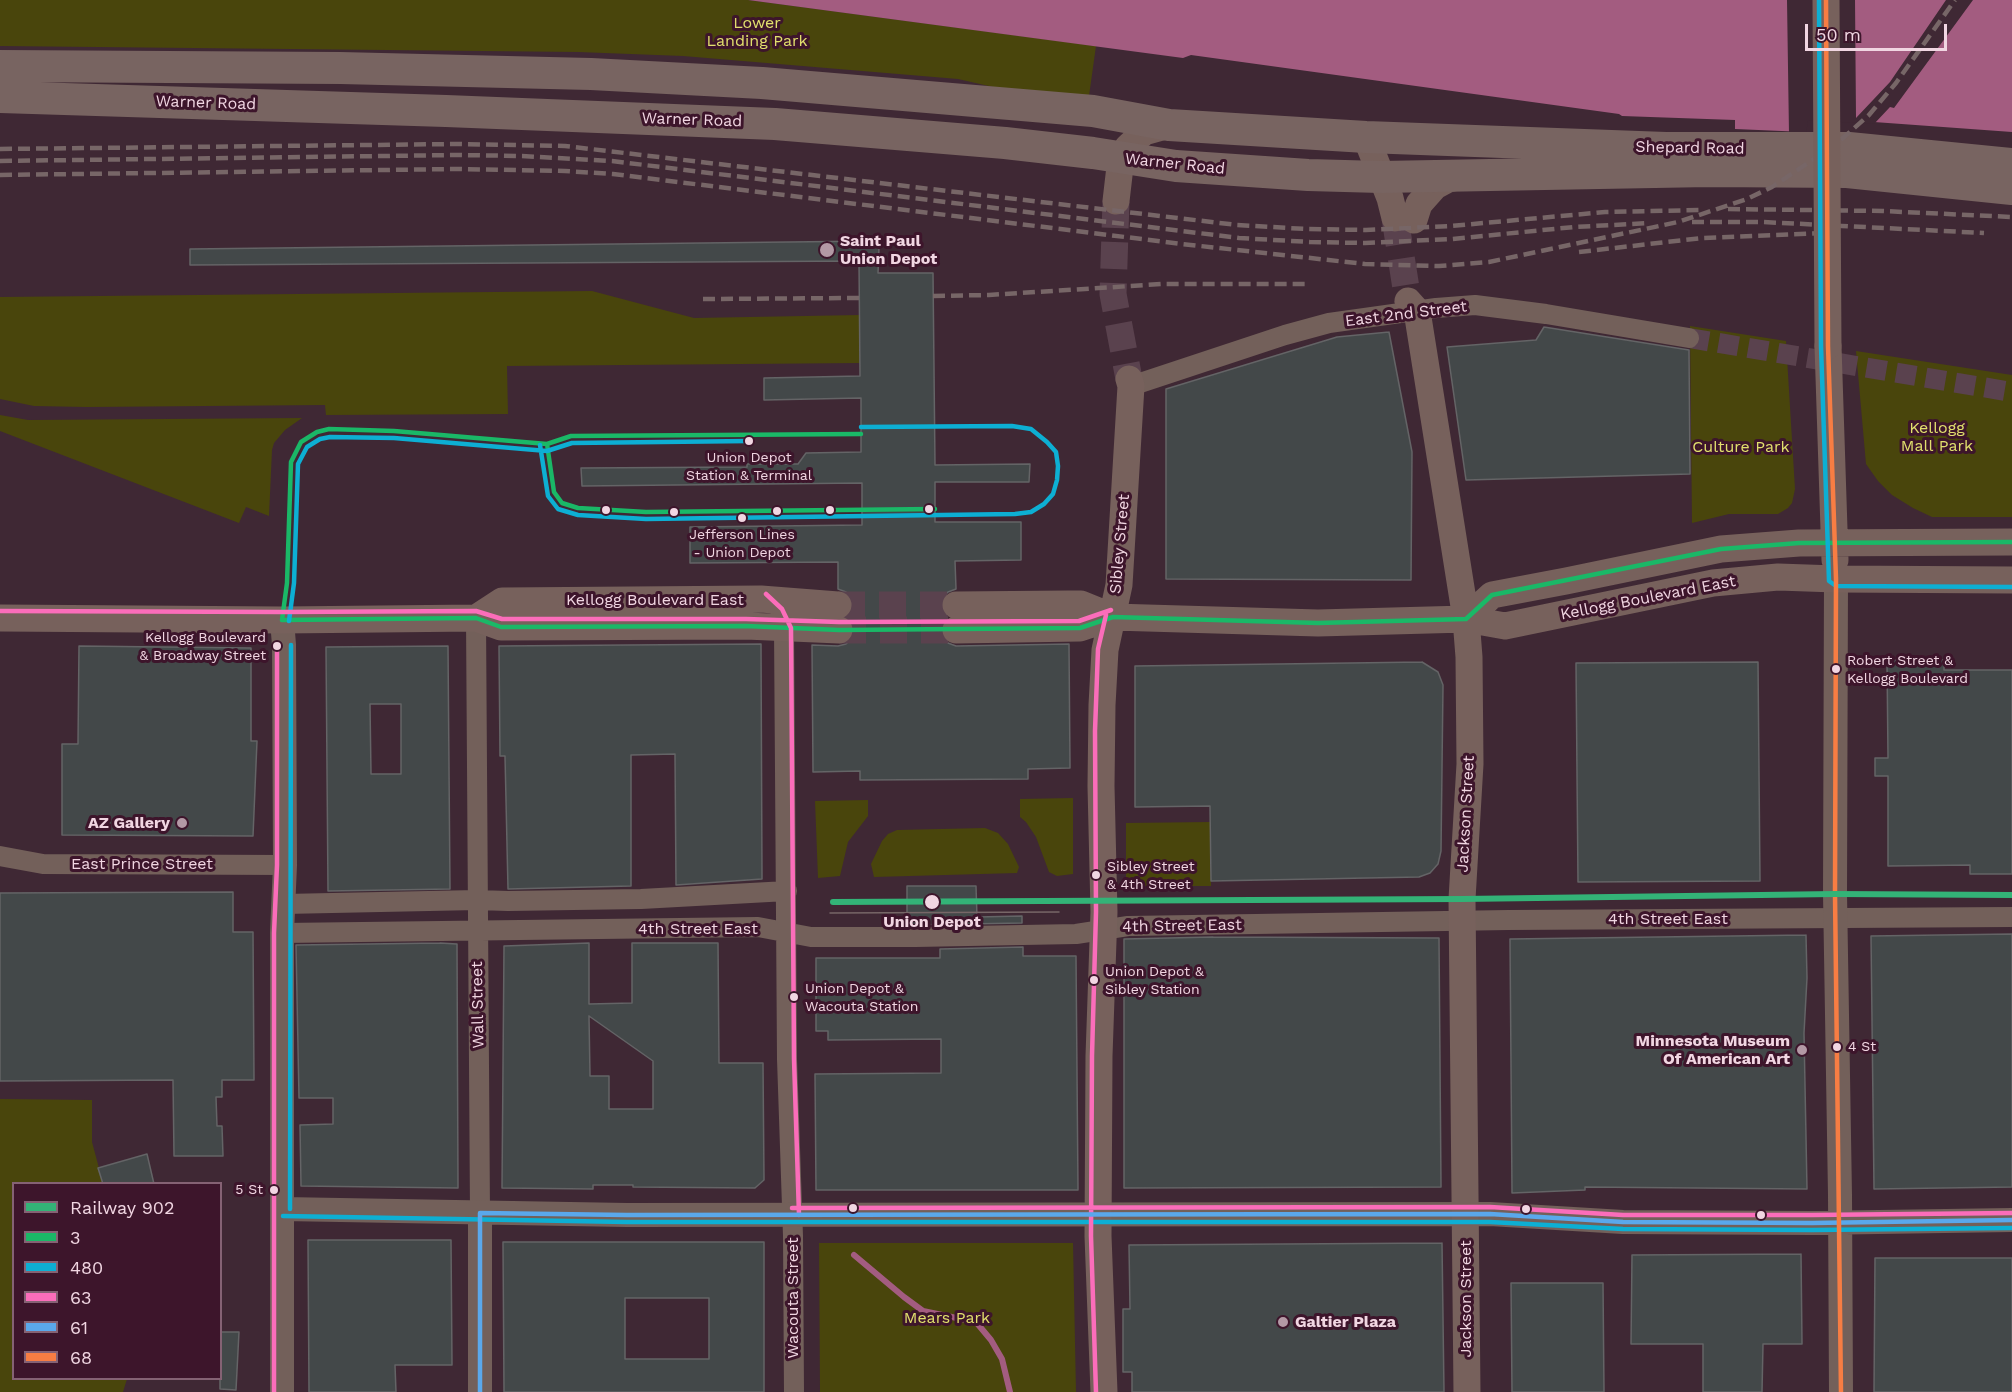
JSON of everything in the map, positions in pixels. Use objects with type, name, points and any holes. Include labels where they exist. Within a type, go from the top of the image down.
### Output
[{"type":"highway","points":[[0,66],[340,68],[591,74],[762,83],[1093,111],[1169,125],[1366,137]]},
{"type":"highway","name":"Warner Road","points":[[0,97],[775,124],[1005,143],[1176,166],[1381,177]]},
{"type":"highway","name":"Shepard Road","points":[[1366,137],[1666,148],[1849,148],[2012,164]]},
{"type":"highway","name":"Shepard Road","points":[[1381,177],[1709,171],[1847,172],[2012,189]]},
{"type":"main road","points":[[1826,0],[1828,346],[1836,579]]},
{"type":"main road","points":[[1116,201],[1122,158],[1135,139],[1144,132],[1169,125]]},
{"type":"main road","points":[[1366,137],[1390,198],[1404,219],[1435,186],[1448,179],[1468,174]]},
{"type":"main road","name":"Jackson Street","points":[[1416,304],[1466,619],[1471,717],[1462,883],[1467,1392]]},
{"type":"main road","name":"Sibley Street","points":[[1104,1392],[1099,1215],[1099,1056],[1104,929],[1102,705],[1105,650],[1119,585],[1130,383]]},
{"type":"main road","name":"Kellogg Boulevard East","points":[[1466,619],[1492,594],[1721,549],[1779,544],[2012,542]]},
{"type":"main road","name":"Kellogg Boulevard East","points":[[956,617],[1080,628],[1113,616],[1295,623],[1466,619],[1504,626],[1713,583],[1778,577],[2012,580]]},
{"type":"main road","name":"Kellogg Boulevard East","points":[[0,618],[282,620],[476,618],[501,627],[784,627],[839,617],[818,605],[760,599],[502,601],[476,618]]},
{"type":"street","name":"East 2nd Street","points":[[1130,383],[1160,378],[1285,334],[1416,304],[1475,305],[1546,314],[1689,338]]},
{"type":"street","points":[[1836,579],[1835,917],[1840,1392]]},
{"type":"street","points":[[760,599],[776,612],[784,627]]},
{"type":"street","name":"Wall Street","points":[[476,618],[480,1392]]},
{"type":"street","points":[[282,620],[285,865],[282,933],[282,1392]]},
{"type":"street","name":"Wacouta Street","points":[[784,627],[787,1059],[794,1392]]},
{"type":"street","name":"East Prince Street","points":[[0,856],[43,864],[285,865]]},
{"type":"street","name":"4th Street East","points":[[284,904],[641,899],[787,891]]},
{"type":"street","name":"4th Street East","points":[[282,933],[758,927],[811,937],[915,937],[1076,934],[1128,926],[1835,917],[2012,917]]},
{"type":"street","points":[[283,1209],[792,1215],[1490,1214],[1623,1222],[2012,1220]]},
{"type":"green space","name":"Lower Landing Park","points":[[0,0],[748,0],[1096,46],[1089,96],[1024,94],[958,79],[683,56],[578,52],[0,46]]},
{"type":"green space","points":[[592,291],[694,318],[860,315],[860,363],[507,366],[508,414],[326,415],[325,405],[87,407],[34,406],[0,399],[0,297]]},
{"type":"green space","name":"Culture Park","points":[[1690,326],[1786,341],[1795,489],[1792,503],[1778,514],[1729,514],[1692,523]]},
{"type":"green space","name":"Kellogg Mall Park","points":[[1856,351],[2012,375],[2012,517],[1932,517],[1892,495],[1878,481],[1866,464]]},
{"type":"green space","points":[[0,415],[28,420],[302,418],[285,430],[274,443],[269,516],[246,507],[239,523],[0,431]]},
{"type":"green space","points":[[1073,798],[1073,874],[1057,876],[1049,872],[1036,837],[1020,817],[1020,799]]},
{"type":"green space","points":[[868,800],[868,816],[848,842],[840,876],[818,878],[815,801]]},
{"type":"green space","points":[[1211,822],[1211,886],[1126,886],[1126,823]]},
{"type":"green space","points":[[985,828],[998,833],[1008,844],[1019,867],[1017,873],[874,877],[871,864],[882,841],[888,834],[897,830]]},
{"type":"green space","points":[[0,1099],[92,1100],[92,1142],[103,1182],[12,1182],[12,1380],[127,1380],[123,1392],[0,1392]]},
{"type":"green space","name":"Mears Park","points":[[819,1243],[1073,1243],[1076,1392],[820,1392]]},
{"type":"shaded area","points":[[748,0],[2012,0],[2012,132],[1805,117],[1805,132],[1735,129],[1735,120],[1622,116],[1191,55],[1183,58]]},
{"type":"pier","points":[[1787,0],[1855,0],[1856,118],[1890,82],[1946,0],[1973,0],[1894,108],[1890,107],[1874,124],[1808,120],[1806,134],[1789,134]]},
{"type":"building","points":[[874,241],[874,246],[879,247],[878,273],[933,273],[935,465],[1030,464],[1029,482],[935,482],[935,522],[1021,522],[1021,560],[955,561],[956,589],[943,597],[940,605],[947,617],[940,630],[942,638],[956,646],[1069,644],[1070,768],[1028,769],[1028,779],[860,780],[860,771],[813,772],[812,645],[846,644],[852,639],[855,631],[848,617],[854,607],[852,599],[846,592],[838,589],[838,562],[690,563],[690,527],[862,525],[862,483],[582,486],[581,468],[747,467],[747,464],[798,464],[806,453],[861,452],[861,398],[764,400],[764,378],[860,376],[859,261],[190,265],[190,249]]},
{"type":"building","points":[[1544,327],[1689,350],[1690,474],[1466,480],[1447,347],[1536,340]]},
{"type":"building","points":[[1389,332],[1412,452],[1411,580],[1166,579],[1166,389],[1337,337]]},
{"type":"building","points":[[761,644],[762,879],[676,885],[675,754],[631,755],[631,886],[508,889],[505,756],[500,756],[499,646]]},
{"type":"building","points":[[79,646],[251,648],[251,741],[257,741],[253,836],[62,835],[62,744],[78,744]]},
{"type":"building","points":[[448,646],[450,889],[328,891],[326,647]],"holes":[[[370,704],[401,704],[401,774],[371,774]]]},
{"type":"building","points":[[1887,660],[1944,660],[1944,670],[2012,670],[2012,874],[1970,874],[1970,865],[1888,866],[1888,776],[1875,776],[1875,758],[1888,758]]},
{"type":"building","points":[[1422,662],[1438,672],[1443,685],[1441,851],[1438,864],[1430,873],[1419,877],[1211,881],[1210,806],[1135,807],[1135,666]]},
{"type":"building","points":[[1758,662],[1760,881],[1578,882],[1576,663]]},
{"type":"building","points":[[907,886],[976,886],[977,917],[1022,916],[1022,923],[907,925]]},
{"type":"building","points":[[233,892],[233,932],[253,932],[254,1080],[222,1080],[222,1097],[216,1097],[217,1126],[222,1126],[223,1156],[174,1156],[173,1080],[0,1081],[0,893]]},
{"type":"building","points":[[2012,934],[2012,1187],[1874,1189],[1871,936]]},
{"type":"building","points":[[1806,935],[1807,978],[1804,1033],[1807,1189],[1585,1187],[1585,1190],[1512,1193],[1510,939]]},
{"type":"building","points":[[1439,938],[1441,1187],[1124,1188],[1124,939]]},
{"type":"building","points":[[589,943],[589,1004],[632,1003],[632,943],[718,943],[719,1063],[763,1063],[764,1180],[755,1188],[593,1185],[593,1189],[502,1188],[504,946]],"holes":[[[589,1016],[653,1061],[653,1109],[609,1109],[609,1076],[590,1076]]]},
{"type":"building","points":[[457,944],[458,1188],[301,1186],[300,1125],[333,1124],[333,1098],[299,1098],[296,945]]},
{"type":"building","points":[[1023,947],[1023,956],[1076,956],[1078,1190],[816,1190],[815,1074],[941,1073],[941,1039],[828,1040],[828,1031],[816,1031],[816,958],[940,958],[940,949]]},
{"type":"building","points":[[147,1154],[154,1182],[102,1182],[98,1168]]},
{"type":"building","points":[[308,1240],[451,1240],[452,1365],[395,1365],[396,1392],[309,1392]]},
{"type":"building","points":[[503,1242],[764,1242],[764,1392],[504,1392]],"holes":[[[625,1298],[709,1298],[709,1359],[625,1359]]]},
{"type":"building","name":"Galtier Plaza","points":[[1442,1243],[1444,1392],[1132,1392],[1132,1372],[1123,1372],[1123,1309],[1130,1309],[1129,1245]]},
{"type":"building","points":[[1801,1254],[1802,1344],[1763,1344],[1762,1392],[1703,1392],[1703,1344],[1631,1344],[1632,1255]]},
{"type":"building","points":[[1875,1258],[2012,1258],[2012,1392],[1874,1392]]},
{"type":"building","points":[[1511,1283],[1603,1283],[1604,1392],[1512,1392]]},
{"type":"building","points":[[222,1332],[239,1332],[236,1390],[220,1389]]},
{"type":"waterway","points":[[854,1255],[923,1311],[976,1322],[991,1340],[1002,1359],[1010,1392]]},
{"type":"tunnel","points":[[1116,201],[1113,294],[1129,379]]},
{"type":"tunnel","points":[[1395,218],[1408,301]]},
{"type":"tunnel","points":[[1689,338],[2012,392]]},
{"type":"tunnel","points":[[838,605],[956,605]]},
{"type":"tunnel","points":[[839,630],[956,630]]},
{"type":"tram line","points":[[830,913],[1059,912]]},
{"type":"railway","points":[[0,175],[459,169],[565,171],[613,174],[1182,244],[1365,264],[1439,266],[1489,262],[1678,222],[1747,199],[1772,187],[1835,145],[1869,115],[1896,83],[1955,0]]},
{"type":"railway","points":[[0,149],[459,144],[565,146],[1237,225],[1306,229],[1366,230],[1451,226],[1605,212],[1704,210]]},
{"type":"railway","points":[[0,161],[459,155],[612,161],[1239,238],[1310,242],[1365,243],[1452,239],[1574,227],[1650,223]]},
{"type":"railway","points":[[1728,209],[1883,211],[2012,217]]},
{"type":"railway","points":[[1692,222],[1763,222],[1984,233]]},
{"type":"railway","points":[[1579,252],[1702,238],[1827,233]]},
{"type":"railway","points":[[933,296],[989,295],[1162,284],[1307,284]]},
{"type":"railway","points":[[703,299],[860,298]]},
{"type":"rail line","name":"902","points":[[833,902],[1462,899],[1835,894],[2012,895]]},
{"type":"transit line","name":"480","points":[[1819,0],[1821,346],[1829,581],[1836,586],[2012,587]]},
{"type":"transit line","name":"68","points":[[1826,0],[1828,346],[1836,579],[1835,894],[1841,1392]]},
{"type":"transit line","name":"480","points":[[540,445],[548,496],[558,509],[578,515],[646,519],[1015,514],[1031,512],[1044,504],[1053,494],[1057,480],[1056,452],[1031,429],[1012,426],[861,427]]},
{"type":"transit line","name":"3","points":[[282,620],[287,583],[291,462],[301,442],[317,432],[329,429],[394,431],[547,444],[571,436],[861,434]]},
{"type":"transit line","name":"480","points":[[289,621],[294,583],[298,464],[307,447],[320,439],[330,437],[394,438],[547,451],[572,443],[750,441]]},
{"type":"transit line","name":"3","points":[[547,444],[554,492],[562,503],[578,508],[646,512],[935,509]]},
{"type":"transit line","name":"3","points":[[282,620],[476,618],[501,627],[746,626],[839,630],[1080,628],[1113,617],[1318,623],[1466,619],[1492,595],[1721,549],[1799,543],[2012,542]]},
{"type":"transit line","name":"63","points":[[766,594],[782,609],[791,628],[794,1059],[799,1215]]},
{"type":"transit line","name":"63","points":[[0,611],[476,611],[502,619],[746,619],[839,622],[1079,621],[1111,610]]},
{"type":"transit line","name":"63","points":[[1096,1392],[1091,1236],[1096,912],[1095,731],[1098,649],[1106,615]]},
{"type":"transit line","name":"63","points":[[274,1392],[274,933],[277,865],[277,645]]},
{"type":"transit line","name":"480","points":[[290,1209],[291,645]]},
{"type":"transit line","name":"63","points":[[792,1208],[1490,1207],[1623,1215],[2012,1213]]},
{"type":"transit line","name":"61","points":[[480,1392],[480,1213],[627,1215],[1490,1214],[1623,1222],[1812,1223],[2012,1220]]},
{"type":"transit line","name":"480","points":[[283,1216],[627,1222],[1490,1222],[1623,1229],[2012,1228]]},
{"type":"place","name":"Saint Paul Union Depot","points":[[827,250]]},
{"type":"place","name":"Union Depot Station & Terminal","points":[[749,441]]},
{"type":"place","name":"Jefferson Lines - Union Depot","points":[[742,518]]},
{"type":"place","name":"Kellogg Boulevard & Broadway Street","points":[[277,646]]},
{"type":"place","name":"Robert Street & Kellogg Boulevard","points":[[1836,669]]},
{"type":"place","name":"AZ Gallery","points":[[182,823]]},
{"type":"place","name":"Sibley Street & 4th Street","points":[[1096,875]]},
{"type":"place","name":"Union Depot","points":[[932,902]]},
{"type":"place","name":"Union Depot & Sibley Station","points":[[1094,980]]},
{"type":"place","name":"Union Depot & Wacouta Station","points":[[794,997]]},
{"type":"place","name":"4 St","points":[[1837,1047]]},
{"type":"place","name":"Minnesota Museum Of American Art","points":[[1802,1050]]},
{"type":"place","name":"5 St","points":[[274,1190]]},
{"type":"place","name":"Galtier Plaza","points":[[1283,1322]]}]
